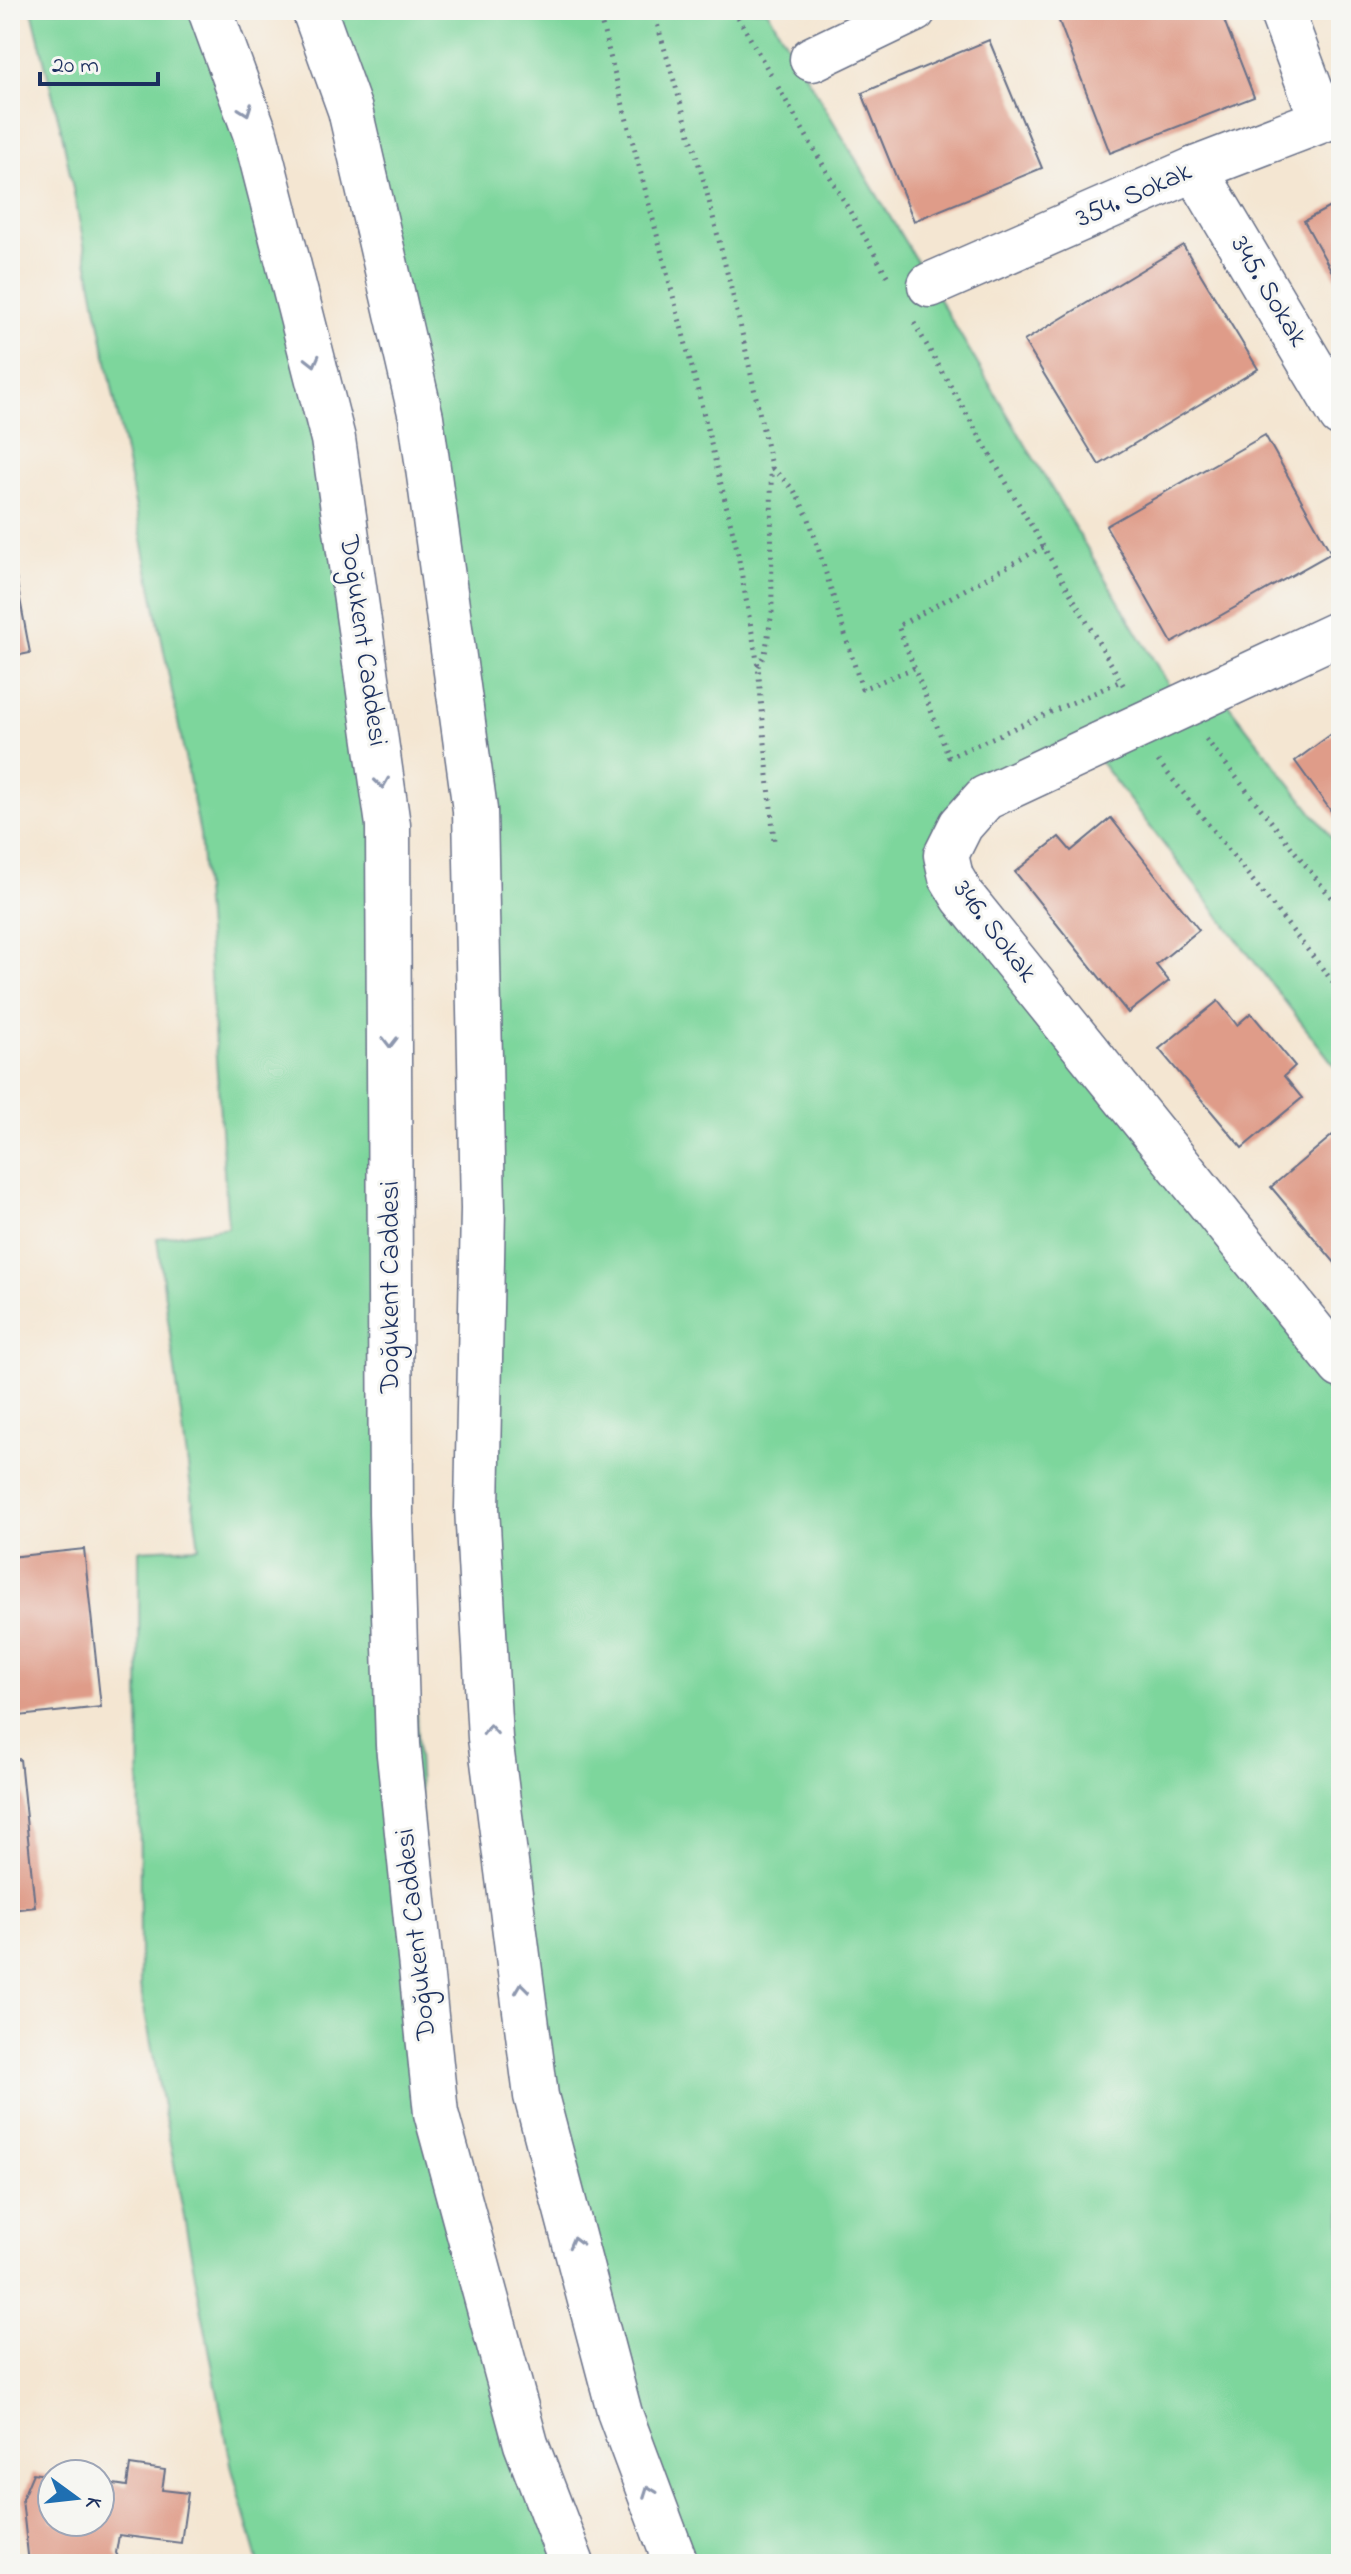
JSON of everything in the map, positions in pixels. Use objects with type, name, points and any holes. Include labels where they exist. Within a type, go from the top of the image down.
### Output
[{"type":"main road","name":"Doğukent Caddesi","points":[[210,10],[255,133],[333,439],[388,825],[391,1514],[397,1730],[436,2113],[526,2444],[572,2564]]},
{"type":"main road","points":[[314,10],[350,110],[421,417],[475,810],[483,1209],[477,1508],[490,1738],[536,2096],[620,2414],[676,2564]]},
{"type":"main road","points":[[812,59],[914,10]]},
{"type":"main road","points":[[1281,10],[1332,117]]},
{"type":"main road","name":"354. Sokak","points":[[911,295],[1195,169],[1332,117]]},
{"type":"main road","name":"345. Sokak","points":[[1195,169],[1341,415]]},
{"type":"main road","name":"346. Sokak","points":[[1341,632],[985,798],[961,825],[946,855],[951,877],[963,897],[1341,1366]]},
{"type":"path","points":[[598,10],[737,549],[758,666],[774,841]]},
{"type":"path","points":[[653,10],[705,185],[771,466],[772,612],[765,654],[758,666]]},
{"type":"path","points":[[734,10],[911,295],[1043,547],[1121,681],[1153,719],[1341,910]]},
{"type":"path","points":[[771,466],[794,490],[809,519],[862,689],[914,668]]},
{"type":"path","points":[[1043,547],[898,626],[949,757],[1121,681]]},
{"type":"path","points":[[1153,719],[1341,992]]},
{"type":"green space","points":[[32,10],[210,10],[255,133],[388,826],[391,1215],[436,2113],[572,2564],[259,2564],[232,2469],[140,1986],[139,1550],[199,1547],[157,1238],[228,1227],[200,834],[63,138]]},
{"type":"green space","points":[[314,10],[767,10],[1181,706],[1217,690],[1341,849],[1341,1074],[1090,749],[985,798],[946,855],[1341,1366],[1341,2564],[676,2564],[536,2096],[490,1738],[475,810],[421,417]]},
{"type":"building","points":[[1073,10],[1220,10],[1254,97],[1110,153],[1057,16]]},
{"type":"building","points":[[989,40],[1042,168],[914,221],[862,93]]},
{"type":"building","points":[[1341,201],[1341,288],[1304,221]]},
{"type":"building","points":[[1183,245],[1258,369],[1099,465],[1024,341]]},
{"type":"building","points":[[1265,435],[1331,553],[1172,643],[1106,526]]},
{"type":"building","points":[[10,545],[30,653],[10,657]]},
{"type":"building","points":[[1341,727],[1341,825],[1295,761]]},
{"type":"building","points":[[1111,818],[1199,930],[1156,965],[1169,981],[1128,1013],[1015,872],[1059,837],[1071,851]]},
{"type":"building","points":[[1218,1001],[1237,1025],[1251,1013],[1295,1066],[1284,1076],[1302,1098],[1242,1148],[1159,1049]]},
{"type":"building","points":[[1341,1128],[1341,1270],[1271,1187]]},
{"type":"building","points":[[84,1549],[101,1707],[10,1717],[10,1557]]},
{"type":"building","points":[[20,1759],[35,1907],[10,1910],[10,1760]]},
{"type":"building","points":[[130,2465],[165,2470],[162,2490],[188,2493],[181,2543],[119,2535],[116,2553],[122,2564],[29,2564],[22,2499],[33,2473],[36,2473],[36,2538],[116,2538],[116,2484],[127,2486]]}]
